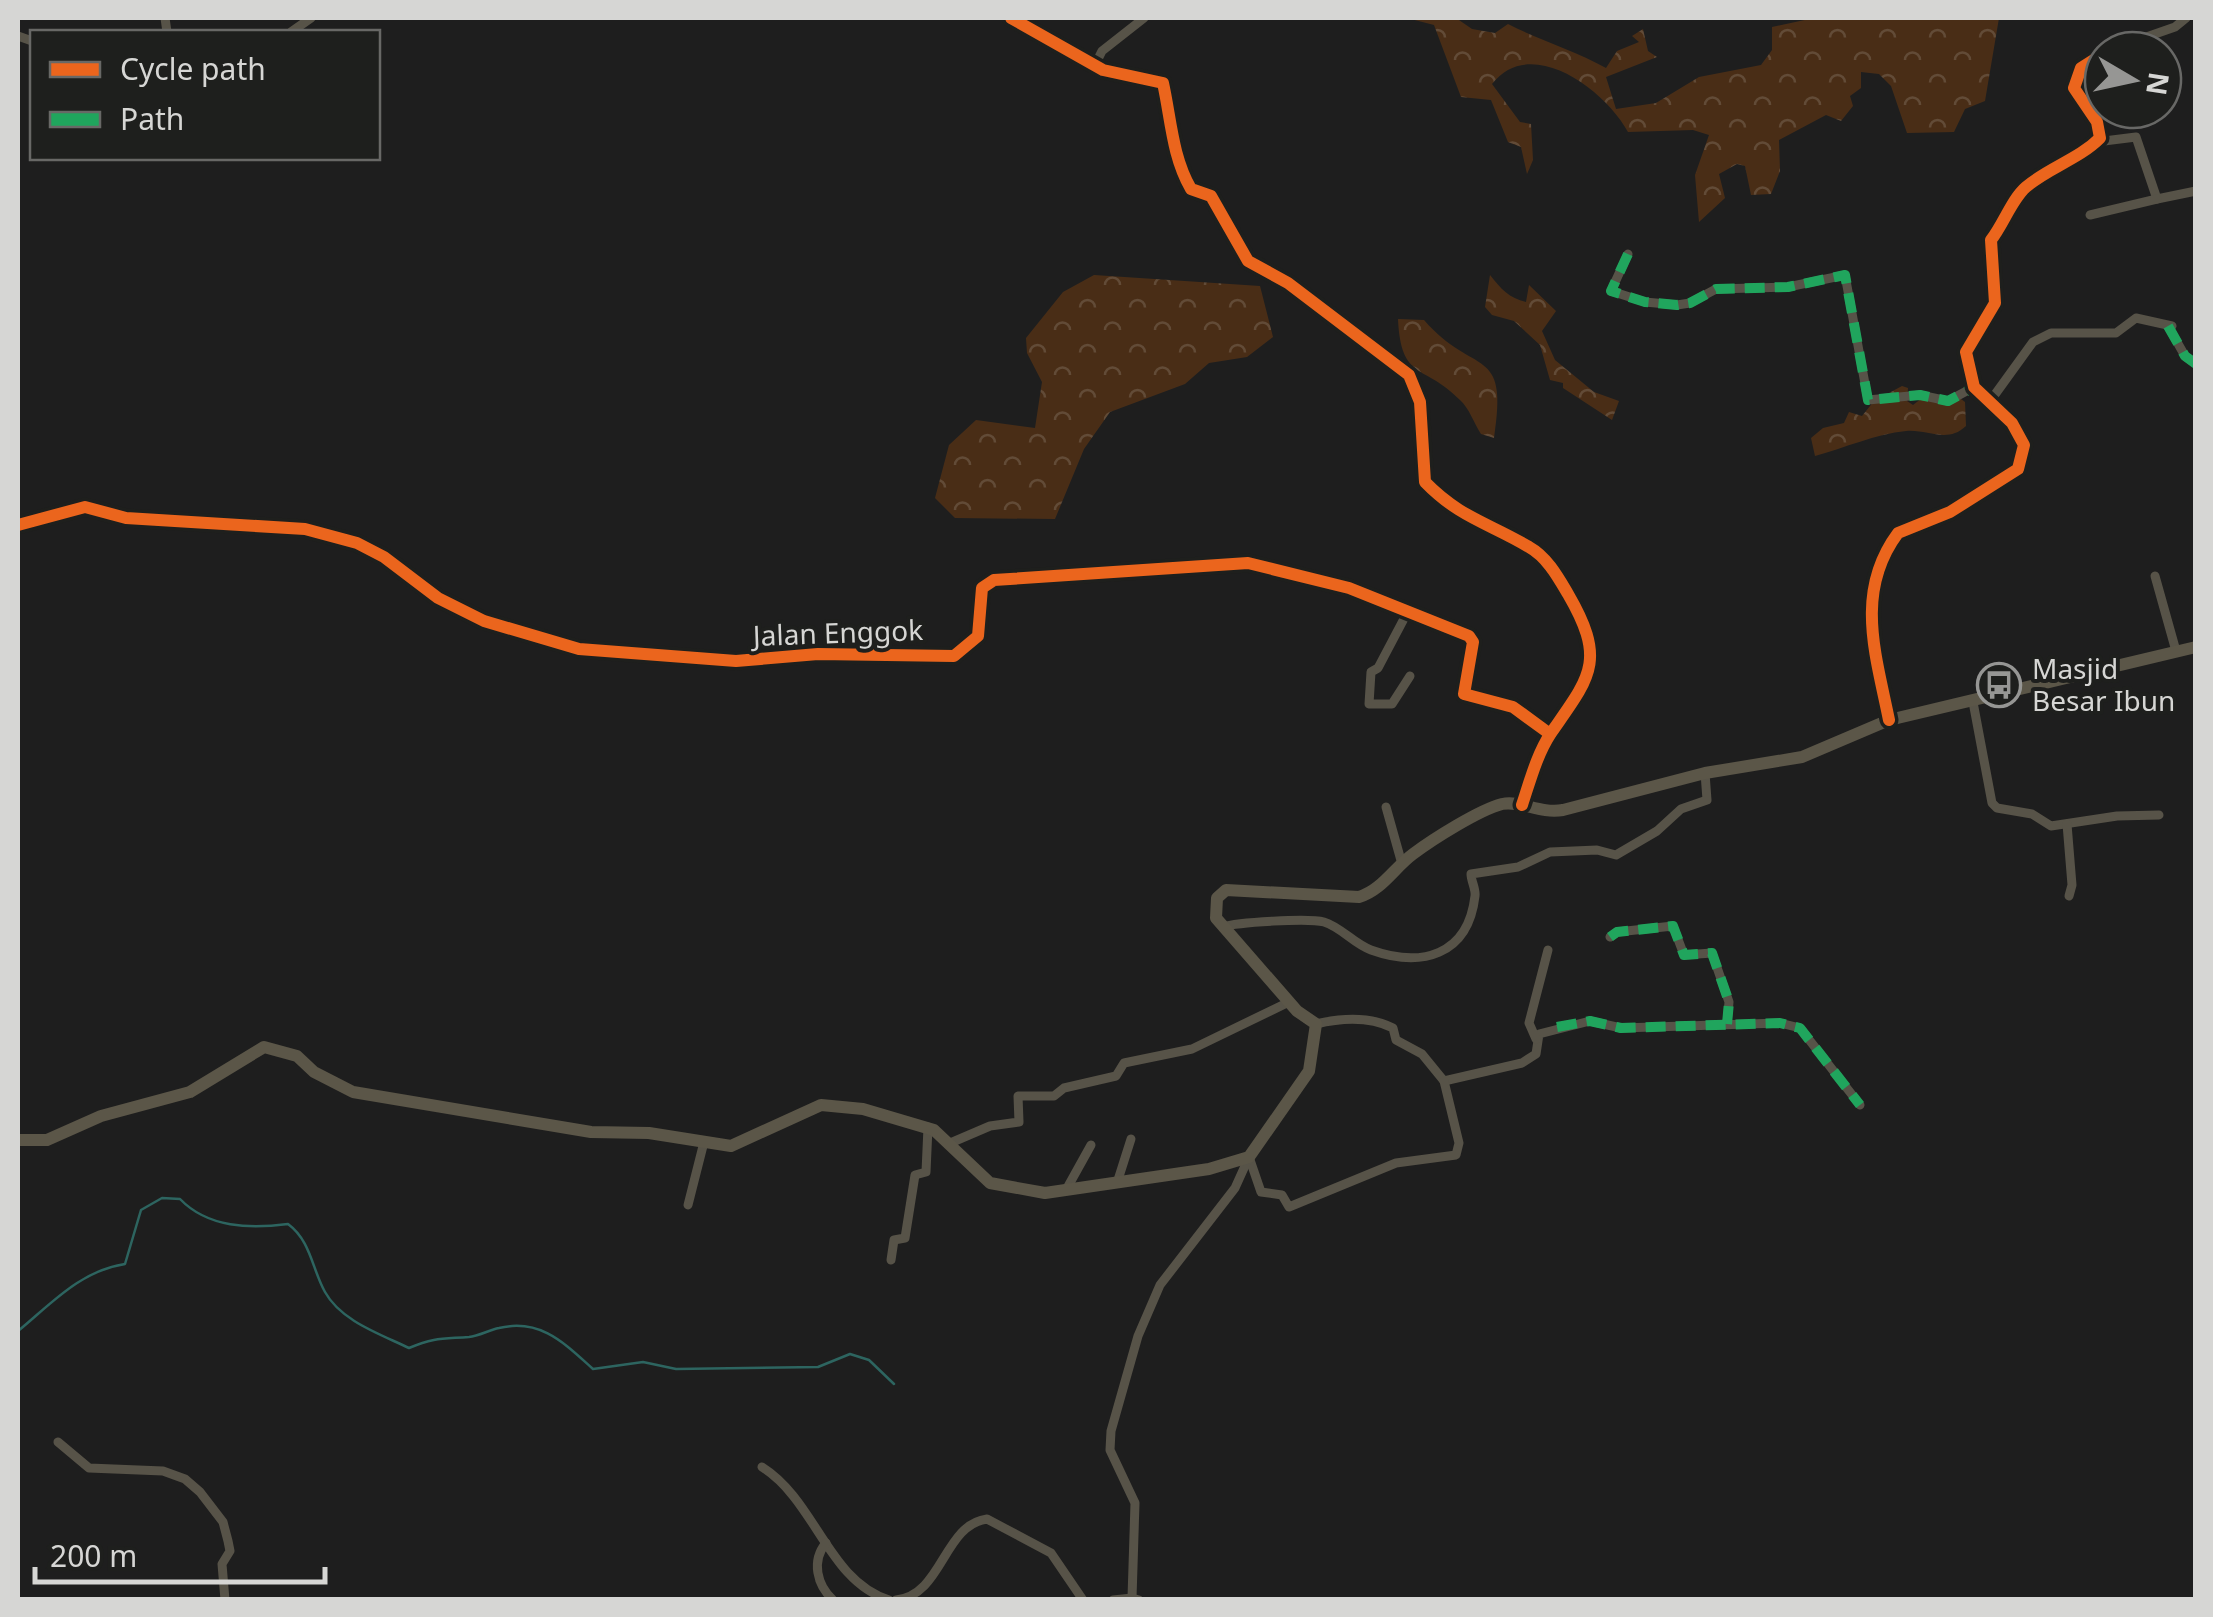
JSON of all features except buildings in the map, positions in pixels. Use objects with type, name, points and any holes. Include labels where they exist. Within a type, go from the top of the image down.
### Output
[{"type":"main road","points":[[18,1140],[47,1140],[101,1116],[180,1096],[264,1046],[297,1056],[314,1072],[354,1092],[575,1130],[742,1144],[821,1105],[863,1109],[928,1128],[990,1183],[1027,1192],[1065,1192],[1208,1169],[1250,1156],[1309,1070],[1316,1024],[1289,1002],[1216,918],[1215,904],[1231,888],[1359,897],[1374,892],[1402,864],[1503,804],[1522,804],[1542,814],[1705,773],[1802,756],[1888,720],[2196,646]]},
{"type":"street","points":[[1011,18],[1084,56],[1094,67],[1163,84],[1165,113],[1184,177],[1191,190],[1210,196],[1248,261],[1292,286],[1408,374],[1420,402],[1426,482],[1453,510],[1533,549],[1552,568],[1580,615],[1590,648],[1584,688],[1550,734],[1522,804]]},
{"type":"street","points":[[1094,67],[1102,51],[1144,18]]},
{"type":"street","points":[[2083,67],[2074,88],[2083,101]]},
{"type":"street","points":[[2096,142],[2097,130]]},
{"type":"street","points":[[1888,720],[1868,614],[1875,581],[1898,533],[1950,512],[2018,469],[2024,444],[2012,422],[1974,387],[1966,352],[1995,303],[1991,240],[2025,188],[2096,142],[2136,137],[2157,199]]},
{"type":"street","points":[[2090,216],[2196,191]]},
{"type":"street","points":[[1628,254],[1610,292],[1659,305],[1690,304],[1716,288],[1788,287],[1846,275],[1868,400],[1920,395],[1948,401],[1974,387]]},
{"type":"street","points":[[1991,400],[2033,342],[2050,333],[2116,333],[2136,318],[2170,326],[2185,356],[2196,364]]},
{"type":"street","name":"Jalan Enggok","points":[[18,525],[85,507],[126,518],[305,529],[356,543],[399,566],[438,598],[544,642],[579,649],[736,661],[818,654],[954,656],[978,636],[982,588],[994,580],[1203,563],[1270,567],[1350,588],[1472,639],[1464,694],[1513,707],[1550,734]]},
{"type":"street","points":[[2155,576],[2176,651]]},
{"type":"street","points":[[1406,613],[1378,668],[1371,672],[1368,704],[1392,704],[1410,676]]},
{"type":"street","points":[[1973,702],[1994,806],[2032,814],[2046,824],[2160,816]]},
{"type":"street","points":[[1223,927],[1246,921],[1322,922],[1371,950],[1420,959],[1434,957],[1460,937],[1476,894],[1470,874],[1518,867],[1550,852],[1621,852],[1657,832],[1681,809],[1707,800],[1705,773]]},
{"type":"street","points":[[1386,807],[1402,864]]},
{"type":"street","points":[[2067,824],[2072,885],[2068,896]]},
{"type":"street","points":[[1610,938],[1617,932],[1673,926],[1684,955],[1712,953],[1729,1002],[1727,1024]]},
{"type":"street","points":[[1444,1081],[1522,1063],[1536,1054],[1536,1039],[1529,1023],[1548,950]]},
{"type":"street","points":[[948,1144],[990,1126],[1019,1122],[1018,1096],[1054,1096],[1064,1088],[1116,1076],[1124,1063],[1192,1049],[1289,1002]]},
{"type":"street","points":[[1250,1156],[1261,1192],[1281,1194],[1290,1207],[1396,1163],[1456,1154],[1459,1142],[1444,1081],[1422,1054],[1396,1040],[1393,1028],[1385,1024],[1347,1019],[1316,1024]]},
{"type":"street","points":[[1536,1039],[1556,1027],[1590,1021],[1621,1028],[1780,1023],[1800,1028],[1860,1105]]},
{"type":"street","points":[[891,1260],[894,1240],[905,1238],[913,1212],[915,1175],[926,1172],[928,1128]]},
{"type":"street","points":[[1118,1183],[1130,1139]]},
{"type":"street","points":[[688,1205],[704,1142]]},
{"type":"street","points":[[1065,1192],[1091,1145]]},
{"type":"street","points":[[1113,1600],[1136,1599],[1136,1503],[1113,1458],[1110,1431],[1138,1336],[1160,1284],[1235,1188],[1250,1156]]},
{"type":"street","points":[[58,1442],[89,1468],[163,1472],[186,1478],[223,1522],[228,1541],[228,1555],[222,1564],[225,1600]]},
{"type":"street","points":[[762,1467],[786,1482],[861,1589],[892,1600],[913,1595],[926,1584],[970,1525],[986,1519],[1051,1553],[1083,1600]]},
{"type":"street","points":[[826,1543],[820,1550],[818,1570],[825,1592],[833,1600]]},
{"type":"green space","points":[[1407,18],[1456,18],[1472,29],[1495,33],[1508,24],[1606,68],[1617,51],[1639,42],[1632,36],[1643,29],[1648,51],[1657,57],[1606,77],[1616,109],[1656,103],[1699,77],[1761,65],[1772,50],[1772,27],[1814,18],[1999,18],[1985,101],[1965,109],[1954,132],[1907,133],[1891,86],[1879,74],[1861,72],[1861,88],[1850,96],[1853,106],[1841,121],[1826,115],[1779,140],[1780,171],[1771,194],[1751,195],[1745,166],[1737,164],[1719,174],[1725,198],[1699,222],[1695,175],[1709,135],[1693,130],[1628,132],[1603,100],[1585,85],[1546,66],[1526,64],[1508,70],[1492,84],[1520,122],[1531,124],[1533,160],[1527,174],[1521,147],[1508,142],[1491,100],[1461,97],[1434,25]]},
{"type":"green space","points":[[1094,275],[1260,286],[1273,337],[1247,357],[1209,363],[1185,384],[1110,412],[1084,449],[1055,519],[955,518],[935,498],[949,445],[976,420],[1035,428],[1042,382],[1027,353],[1026,338],[1063,292]]},
{"type":"green space","points":[[1490,275],[1506,292],[1526,302],[1529,285],[1556,311],[1542,331],[1555,360],[1594,392],[1619,401],[1612,420],[1563,388],[1563,383],[1550,380],[1540,345],[1514,321],[1492,315],[1485,307]]},
{"type":"green space","points":[[1398,319],[1424,320],[1492,374],[1497,408],[1494,438],[1481,434],[1466,407],[1447,388],[1409,363]]},
{"type":"green space","points":[[1902,386],[1908,388],[1907,401],[1913,405],[1926,395],[1961,399],[1965,402],[1966,426],[1944,435],[1895,433],[1815,456],[1811,438],[1823,428],[1844,423],[1849,412],[1862,416],[1874,401]]},
{"type":"waterway","points":[[18,1331],[80,1281],[125,1264],[141,1210],[162,1198],[180,1199],[216,1221],[259,1226],[288,1224],[306,1247],[332,1302],[362,1326],[409,1348],[514,1326],[551,1335],[593,1369],[643,1362],[676,1369],[818,1367],[850,1354],[869,1360],[894,1384]]},
{"type":"marked path","points":[[1628,254],[1611,291],[1645,302],[1677,305],[1690,303],[1716,289],[1788,287],[1845,275],[1868,400],[1920,395],[1948,401],[1974,387]]},
{"type":"marked path","points":[[2168,326],[2185,356],[2196,364]]},
{"type":"marked path","points":[[1610,937],[1617,932],[1673,926],[1684,955],[1712,953],[1729,1002],[1727,1024]]},
{"type":"marked path","points":[[1557,1027],[1590,1021],[1621,1028],[1780,1023],[1800,1028],[1860,1105]]},
{"type":"cycle path","points":[[1011,18],[1103,70],[1163,83],[1176,150],[1191,189],[1211,196],[1248,261],[1288,283],[1409,375],[1420,402],[1425,482],[1463,512],[1535,551],[1556,574],[1587,636],[1589,668],[1576,697],[1542,750],[1522,805]]},
{"type":"cycle path","points":[[2083,67],[2074,88],[2083,101]]},
{"type":"cycle path","points":[[1889,720],[1872,624],[1872,601],[1884,555],[1898,533],[1950,512],[2018,469],[2024,445],[2012,423],[1974,387],[1966,352],[1995,303],[1991,240],[2021,192],[2083,152],[2100,138],[2098,130]]},
{"type":"cycle path","points":[[18,525],[85,507],[126,518],[305,529],[357,543],[384,557],[438,598],[484,621],[579,649],[736,661],[818,654],[954,656],[978,636],[982,588],[994,580],[1248,563],[1349,588],[1469,636],[1473,642],[1464,694],[1513,707],[1550,734]]},
{"type":"place","name":"Masjid Besar Ibun","points":[[1999,685]]}]
